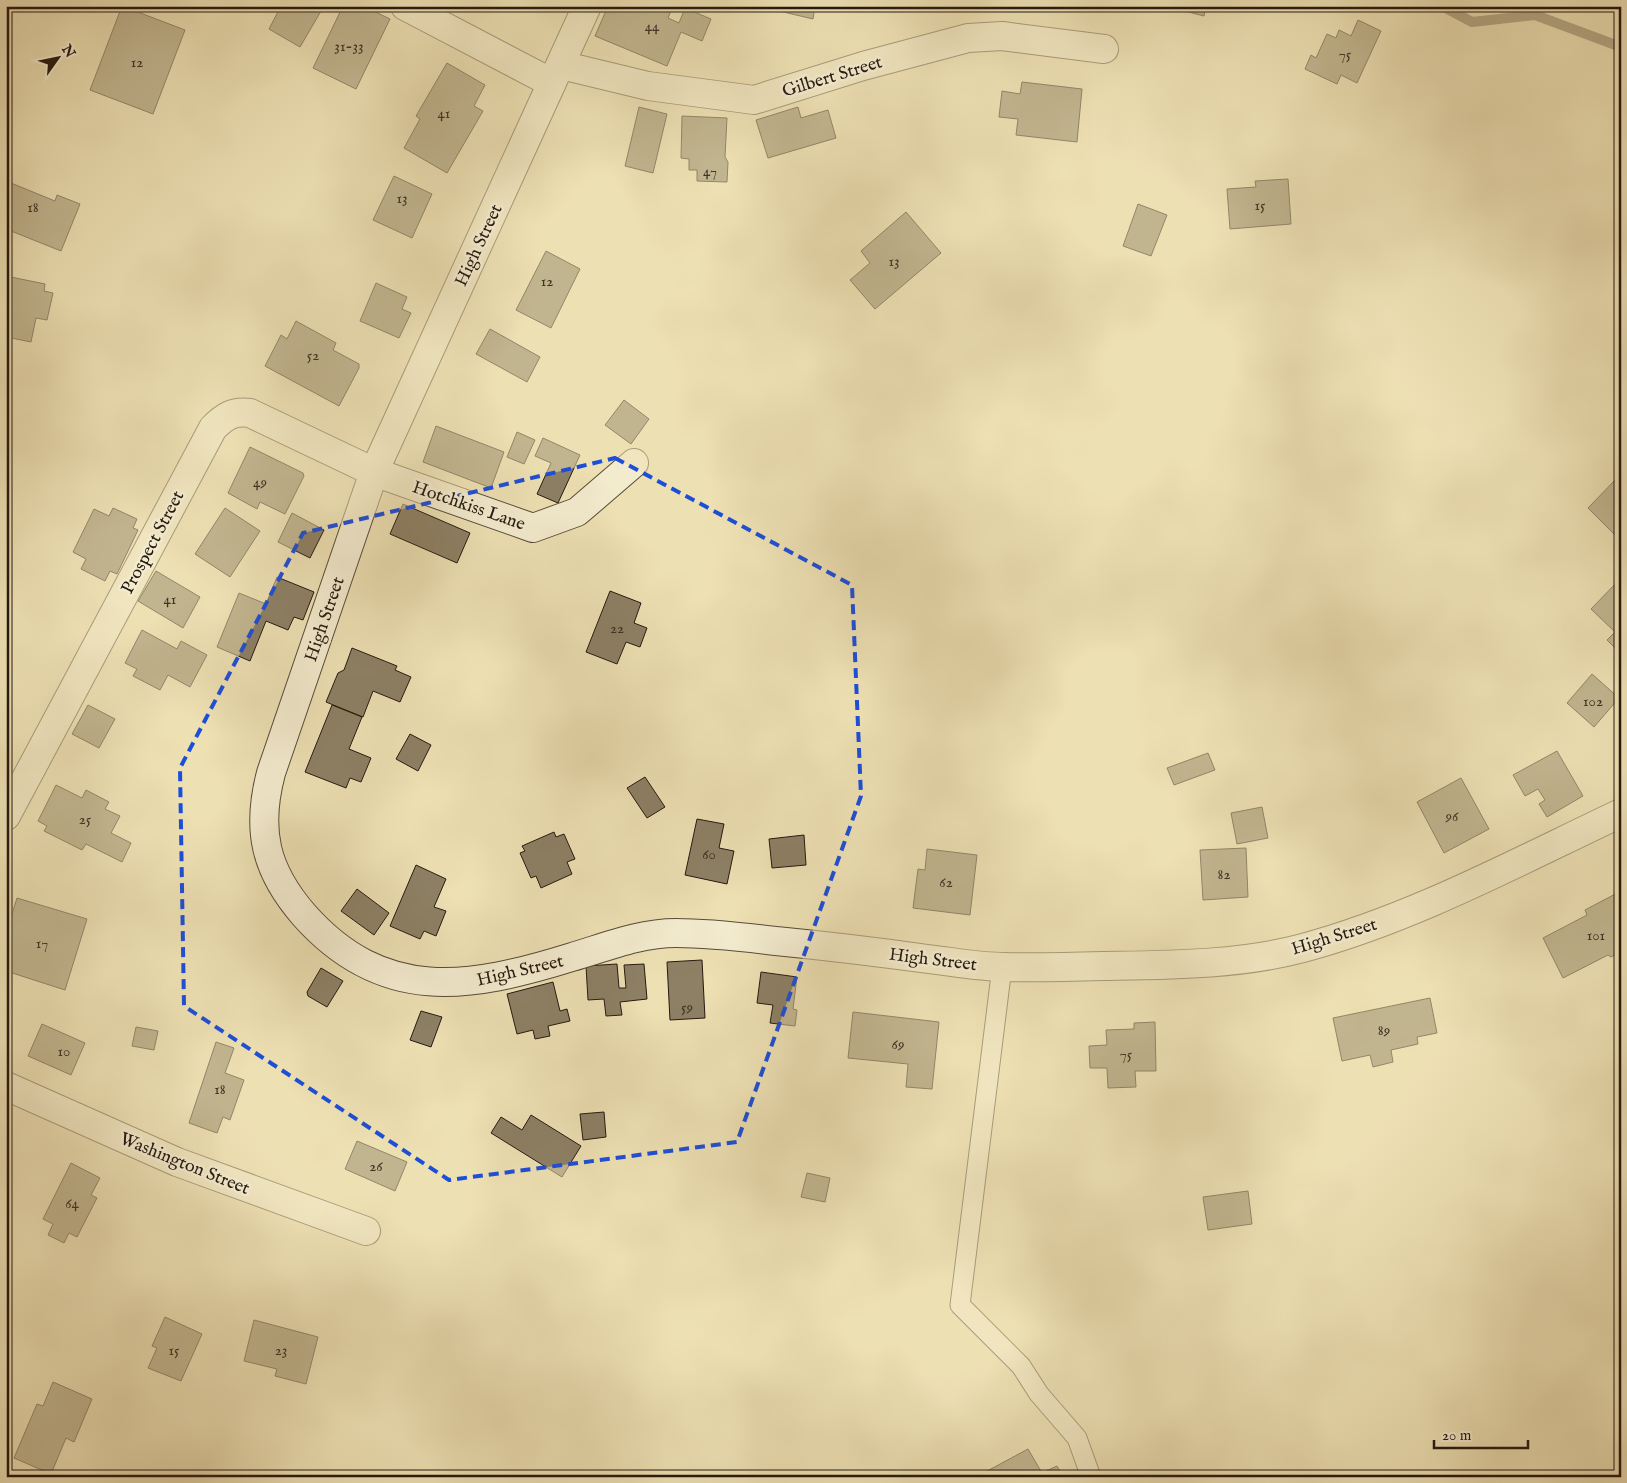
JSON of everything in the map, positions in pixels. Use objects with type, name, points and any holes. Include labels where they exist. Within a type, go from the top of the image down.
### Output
[{"type":"street","name":"Gilbert Street","points":[[405,6],[557,74],[754,100],[863,66],[968,38],[1002,36],[1104,49]]},
{"type":"street","name":"High Street","points":[[587,6],[374,472],[274,764],[264,800],[263,827],[269,860],[291,900],[325,935],[348,953],[380,971],[407,979],[438,983],[464,983],[527,972],[644,935],[676,933],[748,938],[1002,967],[1189,964],[1241,959],[1299,949],[1358,932],[1442,897],[1621,813]]},
{"type":"street","name":"Prospect Street","points":[[6,816],[213,428],[223,418],[236,411],[250,412],[374,472]]},
{"type":"street","name":"Hotchkiss Lane","points":[[374,472],[533,528],[577,512],[634,463]]},
{"type":"street","name":"Washington Street","points":[[6,1086],[177,1162],[366,1231]]},
{"type":"lane","points":[[1002,967],[960,1305],[1021,1366],[1040,1394],[1077,1438],[1091,1477]]},
{"type":"highlighted area","points":[[615,458],[852,585],[861,796],[737,1142],[449,1180],[184,1006],[180,768],[303,533]]},
{"type":"building","points":[[122,6],[185,30],[153,114],[90,90]]},
{"type":"building","points":[[281,6],[324,6],[300,47],[269,29]]},
{"type":"building","points":[[343,6],[363,6],[390,19],[356,89],[313,68]]},
{"type":"building","points":[[608,6],[673,6],[668,18],[679,23],[685,8],[711,19],[702,41],[681,32],[667,66],[595,36]]},
{"type":"building","points":[[758,6],[815,6],[813,19]]},
{"type":"building","points":[[985,6],[1012,6],[1011,12]]},
{"type":"building","points":[[1165,6],[1206,6],[1204,16]]},
{"type":"building","points":[[1358,20],[1381,31],[1357,83],[1341,75],[1337,84],[1305,69],[1311,55],[1316,58],[1327,34],[1336,38],[1339,30],[1351,36]]},
{"type":"building","points":[[447,63],[485,85],[474,106],[483,111],[447,173],[404,148],[420,119],[416,116]]},
{"type":"building","points":[[1022,82],[1082,89],[1077,142],[1016,135],[1018,119],[999,117],[1002,91],[1020,94]]},
{"type":"building","points":[[639,107],[667,114],[653,173],[625,166]]},
{"type":"building","points":[[798,107],[801,118],[828,110],[836,138],[768,158],[756,120]]},
{"type":"building","points":[[682,116],[727,118],[725,157],[728,162],[727,182],[697,181],[697,170],[689,170],[689,159],[681,158]]},
{"type":"building","points":[[394,176],[432,194],[412,238],[373,220]]},
{"type":"building","points":[[1288,179],[1291,224],[1230,229],[1227,189],[1256,187],[1255,181]]},
{"type":"building","points":[[6,181],[55,201],[57,195],[80,204],[61,251],[6,229]]},
{"type":"building","points":[[1138,204],[1167,215],[1151,256],[1123,246]]},
{"type":"building","points":[[906,212],[941,253],[875,309],[850,280],[870,263],[861,251]]},
{"type":"building","points":[[546,251],[580,269],[551,328],[516,310]]},
{"type":"building","points":[[6,276],[45,284],[44,291],[53,293],[47,320],[36,318],[31,342],[6,337],[10,318],[6,317]]},
{"type":"building","points":[[376,283],[407,297],[402,309],[411,313],[399,338],[360,321]]},
{"type":"building","points":[[296,321],[336,343],[333,350],[359,364],[359,368],[339,406],[265,366],[281,335],[287,339]]},
{"type":"building","points":[[490,329],[540,357],[527,382],[476,354]]},
{"type":"building","points":[[624,400],[649,419],[631,444],[605,425]]},
{"type":"building","points":[[436,426],[504,452],[491,488],[423,462]]},
{"type":"building","points":[[517,432],[535,440],[524,464],[507,457]]},
{"type":"building","points":[[543,438],[580,455],[558,503],[537,494],[551,463],[535,456]]},
{"type":"building","points":[[250,447],[303,473],[304,476],[285,514],[260,502],[257,509],[228,493]]},
{"type":"building","points":[[1618,477],[1621,479],[1621,531],[1616,536],[1588,508]]},
{"type":"building","points":[[403,504],[470,533],[457,563],[390,534]]},
{"type":"building","points":[[113,508],[137,519],[133,528],[138,530],[117,574],[110,571],[105,581],[81,569],[86,559],[73,552],[94,509],[109,516]]},
{"type":"building","points":[[225,508],[260,531],[230,577],[195,554]]},
{"type":"building","points":[[292,513],[324,530],[310,558],[278,542]]},
{"type":"building","points":[[156,571],[200,597],[183,628],[138,601]]},
{"type":"building","points":[[277,577],[314,592],[303,620],[294,617],[288,630],[266,621],[250,661],[217,647],[239,593],[266,604]]},
{"type":"building","points":[[1620,579],[1621,654],[1607,640],[1615,632],[1591,609]]},
{"type":"building","points":[[610,591],[641,603],[634,623],[647,628],[640,647],[626,642],[617,664],[586,652]]},
{"type":"building","points":[[142,630],[177,649],[181,641],[207,655],[190,687],[168,675],[160,690],[133,676],[137,669],[125,663]]},
{"type":"building","points":[[352,648],[397,666],[395,670],[411,677],[400,702],[373,691],[363,717],[326,702],[338,673],[344,670]]},
{"type":"building","points":[[1592,674],[1619,698],[1594,727],[1567,703]]},
{"type":"building","points":[[88,705],[115,719],[99,748],[72,734]]},
{"type":"building","points":[[332,705],[362,717],[349,749],[371,758],[361,782],[350,778],[346,788],[305,772]]},
{"type":"building","points":[[410,734],[431,745],[418,771],[396,759]]},
{"type":"building","points":[[1557,751],[1583,796],[1547,817],[1539,804],[1545,800],[1538,789],[1525,796],[1513,775]]},
{"type":"building","points":[[1208,753],[1215,770],[1174,785],[1167,768]]},
{"type":"building","points":[[645,777],[665,807],[647,818],[627,788]]},
{"type":"building","points":[[1461,778],[1489,829],[1444,853],[1417,802]]},
{"type":"building","points":[[56,785],[82,798],[86,790],[109,802],[105,809],[120,816],[111,833],[131,843],[122,862],[86,844],[82,850],[44,831],[47,826],[38,821]]},
{"type":"building","points":[[1262,807],[1268,838],[1237,844],[1231,813]]},
{"type":"building","points":[[697,819],[724,824],[719,848],[734,851],[727,884],[685,875]]},
{"type":"building","points":[[554,832],[556,837],[564,834],[575,859],[567,862],[572,874],[541,888],[536,876],[531,878],[520,853],[525,851],[522,846]]},
{"type":"building","points":[[804,835],[806,865],[772,868],[769,839]]},
{"type":"building","points":[[1246,848],[1248,897],[1203,900],[1200,850]]},
{"type":"building","points":[[927,849],[977,855],[970,915],[913,908],[918,869],[925,870]]},
{"type":"building","points":[[416,865],[446,879],[434,907],[446,911],[436,936],[424,931],[420,939],[390,926]]},
{"type":"building","points":[[357,889],[389,913],[374,935],[341,911]]},
{"type":"building","points":[[1621,891],[1621,952],[1611,957],[1608,955],[1563,978],[1543,938],[1587,915],[1585,910]]},
{"type":"building","points":[[17,898],[87,919],[65,990],[6,971],[6,933]]},
{"type":"building","points":[[702,960],[705,1018],[670,1020],[667,962]]},
{"type":"building","points":[[617,964],[619,988],[626,988],[624,965],[644,964],[647,999],[620,1002],[622,1015],[606,1016],[604,999],[588,1000],[586,966]]},
{"type":"building","points":[[321,968],[343,981],[327,1007],[308,996],[307,992]]},
{"type":"building","points":[[761,972],[797,977],[793,1009],[797,1010],[795,1026],[770,1023],[773,1005],[757,1003]]},
{"type":"building","points":[[553,982],[560,1011],[567,1009],[570,1021],[548,1026],[550,1036],[535,1039],[533,1030],[517,1034],[507,994]]},
{"type":"building","points":[[1430,998],[1437,1033],[1417,1037],[1418,1044],[1391,1050],[1393,1062],[1373,1067],[1370,1055],[1342,1061],[1333,1018]]},
{"type":"building","points":[[421,1011],[442,1017],[431,1047],[410,1040]]},
{"type":"building","points":[[853,1012],[939,1022],[932,1089],[906,1087],[908,1064],[848,1058]]},
{"type":"building","points":[[1155,1022],[1156,1071],[1135,1071],[1136,1087],[1108,1088],[1107,1068],[1090,1068],[1089,1046],[1107,1045],[1106,1030],[1134,1029],[1134,1023]]},
{"type":"building","points":[[42,1024],[85,1043],[71,1075],[28,1056]]},
{"type":"building","points":[[136,1027],[158,1031],[154,1050],[132,1046]]},
{"type":"building","points":[[216,1042],[234,1048],[225,1073],[244,1080],[230,1120],[223,1117],[217,1133],[189,1123]]},
{"type":"building","points":[[604,1112],[606,1137],[583,1140],[580,1114]]},
{"type":"building","points":[[531,1115],[581,1146],[562,1177],[491,1133],[501,1117],[522,1130]]},
{"type":"building","points":[[357,1141],[407,1162],[395,1191],[345,1169]]},
{"type":"building","points":[[71,1163],[100,1178],[91,1195],[97,1198],[77,1237],[69,1233],[64,1243],[48,1235],[53,1224],[43,1219]]},
{"type":"building","points":[[807,1173],[830,1178],[825,1202],[801,1197]]},
{"type":"building","points":[[1248,1191],[1252,1224],[1208,1230],[1203,1197]]},
{"type":"building","points":[[165,1317],[202,1334],[181,1381],[148,1368],[157,1348],[152,1346]]},
{"type":"building","points":[[254,1320],[318,1337],[306,1384],[275,1376],[277,1369],[244,1361]]},
{"type":"building","points":[[53,1382],[92,1399],[74,1442],[66,1438],[51,1474],[14,1458],[37,1404],[43,1406]]},
{"type":"building","points":[[1028,1449],[1042,1473],[1057,1466],[1063,1477],[976,1477]]},
{"type":"waterway","points":[[1442,6],[1472,22],[1535,15],[1621,47]]}]
